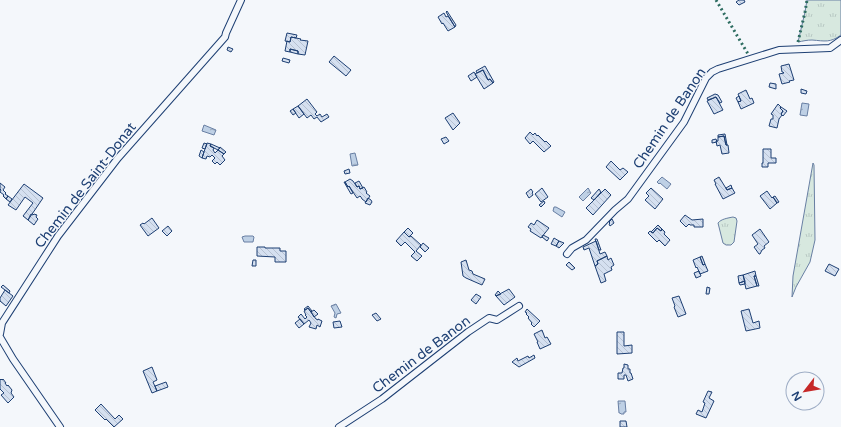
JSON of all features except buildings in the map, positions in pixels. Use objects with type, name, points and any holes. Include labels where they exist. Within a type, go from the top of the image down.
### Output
[{"type":"street","name":"Chemin de Saint-Donat","points":[[0,335],[2,323],[58,236],[118,158],[225,37],[241,0]]},
{"type":"street","name":"Chemin de Banon","points":[[567,254],[572,248],[586,240],[615,210],[628,199],[684,122],[706,78],[712,72],[779,50],[830,48],[841,40]]},
{"type":"street","name":"Chemin de Banon","points":[[339,427],[382,399],[462,336],[489,318],[497,320],[519,306]]},
{"type":"street","points":[[0,335],[13,359],[60,427]]},
{"type":"green space","points":[[807,0],[841,0],[841,35],[837,38],[824,41],[810,40],[798,42]]},
{"type":"green space","points":[[813,163],[815,240],[810,262],[792,297],[793,276]]},
{"type":"green space","points":[[733,217],[736,218],[737,221],[734,242],[731,245],[726,245],[723,243],[718,223]]},
{"type":"water","points":[[802,103],[809,104],[807,116],[800,115]]},
{"type":"water","points":[[204,125],[216,130],[214,135],[202,131]]},
{"type":"water","points":[[355,153],[358,165],[352,166],[350,154]]},
{"type":"water","points":[[662,177],[671,184],[667,189],[657,182]]},
{"type":"water","points":[[588,188],[591,193],[583,201],[579,197]]},
{"type":"water","points":[[554,207],[565,212],[562,217],[553,211]]},
{"type":"water","points":[[253,236],[253,242],[244,242],[242,237]]},
{"type":"water","points":[[336,304],[341,313],[337,314],[336,318],[334,317],[335,313],[331,306]]},
{"type":"water","points":[[618,401],[625,401],[626,412],[624,412],[624,414],[619,413]]},
{"type":"hedge","points":[[716,0],[748,54]]},
{"type":"hedge","points":[[798,42],[807,0]]}]
